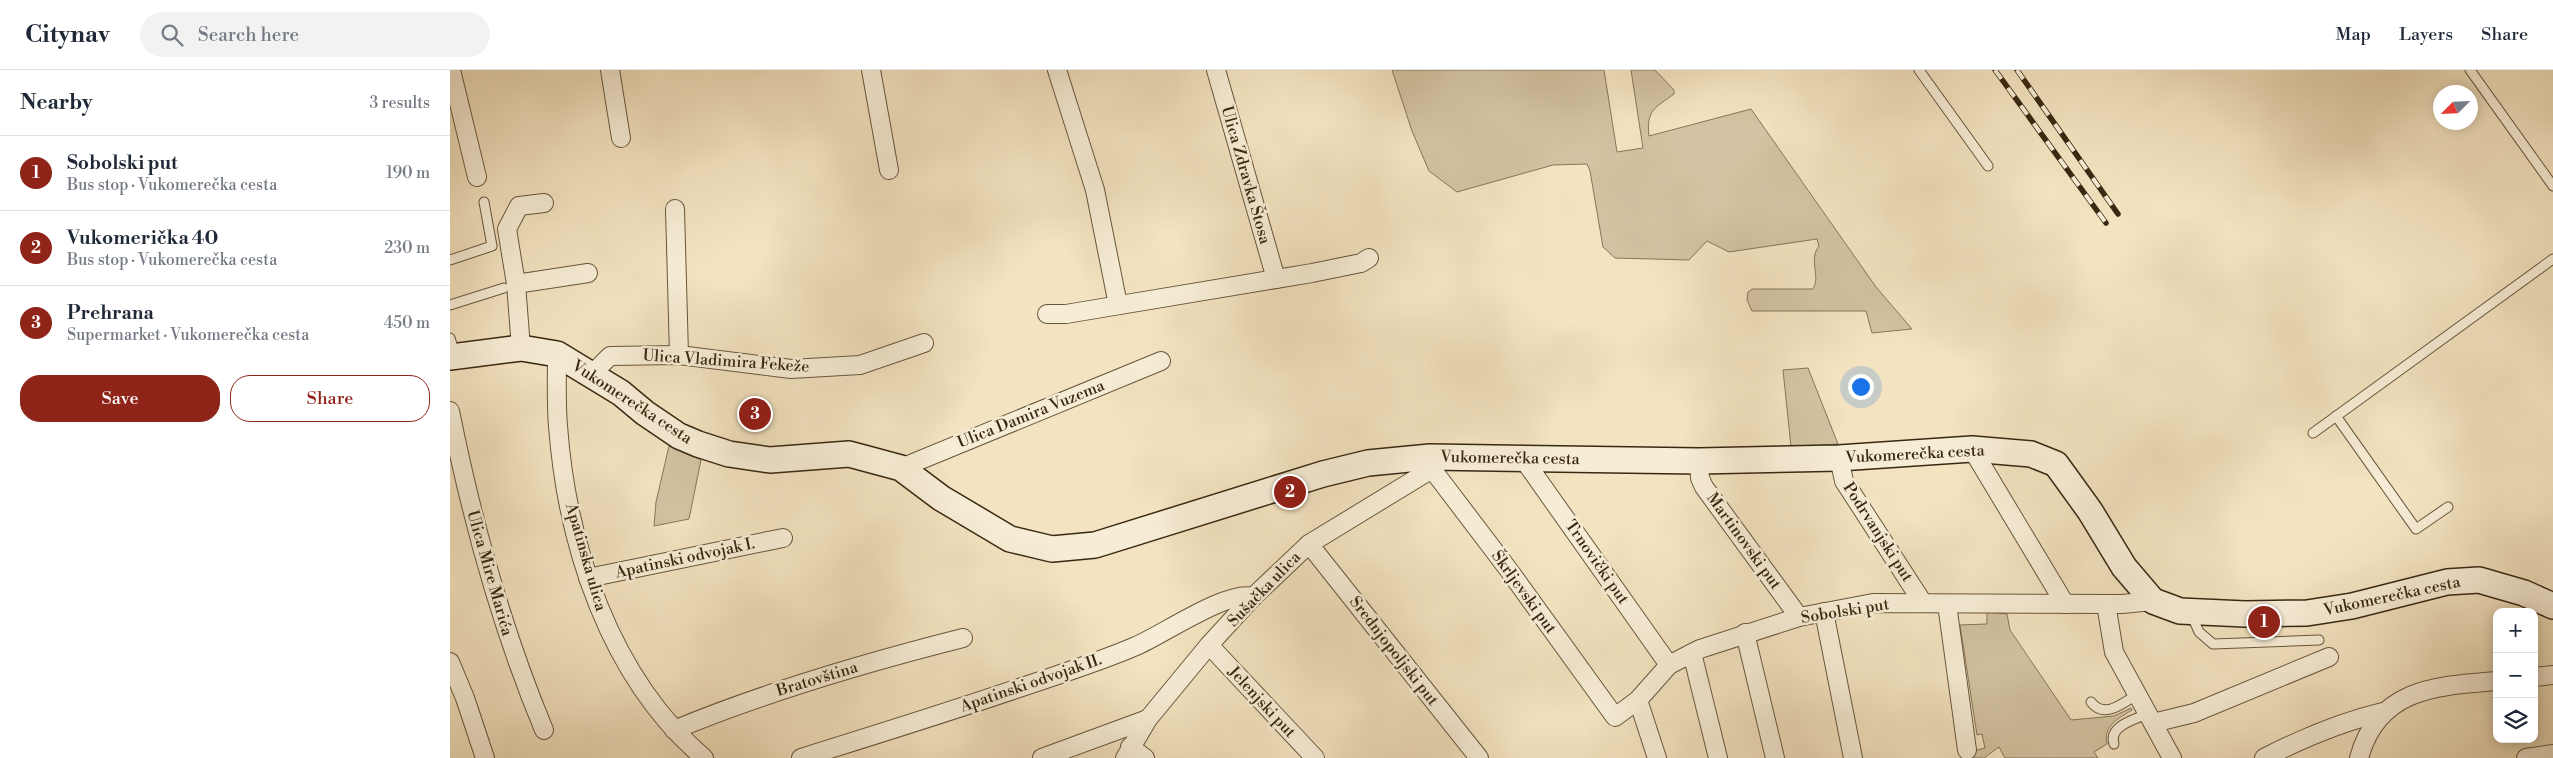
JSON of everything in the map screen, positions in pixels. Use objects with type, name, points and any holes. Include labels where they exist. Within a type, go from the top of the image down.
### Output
[{"type":"street","points":[[450,70],[477,177]]},
{"type":"street","points":[[610,70],[621,138]]},
{"type":"street","points":[[871,70],[889,170]]},
{"type":"street","points":[[1057,70],[1095,190],[1118,305]]},
{"type":"street","name":"Ulica Zdravka Štosa","points":[[1216,70],[1276,279]]},
{"type":"street","points":[[521,348],[510,286],[507,229],[519,206],[544,203]]},
{"type":"street","points":[[675,208],[679,355]]},
{"type":"street","points":[[1047,314],[1066,314],[1276,279],[1361,262],[1369,258]]},
{"type":"street","points":[[510,286],[588,273]]},
{"type":"street","name":"Ulica Vladimira Fekeže","points":[[591,375],[610,356],[679,355],[791,368],[860,365],[924,344]]},
{"type":"street","name":"Vukomerečka cesta","points":[[452,350],[521,348],[557,354],[622,393],[645,413],[679,436],[729,454],[770,460],[849,454],[901,468],[941,498],[1010,539],[1052,549],[1095,544],[1358,465],[1524,460],[1699,461],[1840,458],[1972,449],[2031,454],[2056,464],[2090,511],[2124,567],[2153,601],[2180,611],[2245,614],[2307,613],[2352,606],[2447,582],[2479,580],[2524,593],[2553,606]]},
{"type":"street","name":"Apatinska ulica","points":[[557,354],[558,425],[562,467],[588,578],[607,626],[623,658],[648,697],[674,730],[704,758]]},
{"type":"street","name":"Ulica Damira Vuzema","points":[[901,468],[1161,361]]},
{"type":"street","name":"Ulica Mire Marića","points":[[450,411],[463,478],[497,606],[544,730]]},
{"type":"street","points":[[1972,449],[2065,604]]},
{"type":"street","name":"Podrvanjski put","points":[[1840,458],[1844,481],[1923,603]]},
{"type":"street","name":"Trnovički put","points":[[1524,460],[1669,665]]},
{"type":"street","name":"Martinovski put","points":[[1699,461],[1700,478],[1704,487],[1799,617]]},
{"type":"street","name":"Sušačka ulica","points":[[1128,752],[1148,719],[1209,645],[1253,597],[1309,544],[1431,463]]},
{"type":"street","name":"Škrljevski put","points":[[1431,463],[1615,718]]},
{"type":"street","name":"Apatinski odvojak I.","points":[[588,578],[783,538]]},
{"type":"street","name":"Srednjopoljski put","points":[[1309,544],[1479,758]]},
{"type":"street","name":"Apatinski odvojak II.","points":[[802,758],[1064,673],[1160,635],[1192,616],[1239,595],[1253,597]]},
{"type":"street","name":"Sobolski put","points":[[1615,718],[1638,700],[1669,665],[1692,653],[1745,633],[1799,617],[1873,603],[2106,604],[2153,601]]},
{"type":"street","points":[[1947,604],[1967,750]]},
{"type":"street","points":[[2106,604],[2114,652],[2136,696],[2172,758]]},
{"type":"street","points":[[1824,612],[1853,758]]},
{"type":"street","points":[[1745,633],[1774,758]]},
{"type":"street","name":"Bratovština","points":[[674,730],[781,689],[895,655],[963,638]]},
{"type":"street","name":"Jelenjski put","points":[[1209,645],[1314,758]]},
{"type":"street","points":[[1692,653],[1718,758]]},
{"type":"street","points":[[2150,718],[2194,713],[2329,657]]},
{"type":"street","points":[[450,662],[465,698],[485,758]]},
{"type":"street","points":[[2538,677],[2553,675]]},
{"type":"street","points":[[2264,758],[2308,736],[2352,720],[2383,712],[2412,695],[2440,686],[2493,681]]},
{"type":"street","points":[[1638,700],[1657,758]]},
{"type":"street","points":[[2359,758],[2366,736],[2383,712]]},
{"type":"street","points":[[1042,758],[1148,719]]},
{"type":"street","points":[[1128,752],[1145,758]]},
{"type":"street","points":[[2526,758],[2553,754]]},
{"type":"lane","points":[[1919,70],[1988,166]]},
{"type":"lane","points":[[2470,70],[2553,186]]},
{"type":"lane","points":[[450,260],[492,246],[484,202]]},
{"type":"lane","points":[[2313,433],[2553,259]]},
{"type":"lane","points":[[450,305],[510,286]]},
{"type":"lane","points":[[2336,416],[2416,529],[2448,507]]},
{"type":"lane","points":[[2190,611],[2199,632],[2213,644],[2319,640]]},
{"type":"lane","points":[[2091,702],[2098,709],[2106,711],[2136,696]]},
{"type":"lane","points":[[2114,744],[2112,738],[2118,728],[2150,718]]},
{"type":"shaded area","points":[[1392,70],[1604,70],[1617,152],[1643,148],[1631,70],[1655,70],[1674,90],[1674,94],[1653,110],[1649,120],[1649,136],[1751,109],[1876,287],[1912,329],[1872,333],[1866,311],[1752,311],[1747,300],[1748,292],[1752,289],[1813,289],[1816,279],[1814,262],[1819,246],[1817,239],[1729,252],[1707,241],[1689,260],[1615,258],[1603,247],[1590,171],[1587,164],[1553,165],[1457,192],[1429,171],[1412,131]]},
{"type":"shaded area","points":[[1808,368],[1838,444],[1791,447],[1783,370]]},
{"type":"shaded area","points":[[669,446],[701,460],[689,519],[654,526],[656,502]]},
{"type":"shaded area","points":[[1987,612],[2007,614],[2010,630],[2071,720],[2114,716],[2131,708],[2132,710],[2109,727],[2106,737],[2107,744],[2094,752],[2098,758],[2005,758],[1999,747],[1984,758],[1966,758],[1965,753],[1985,748],[1982,734],[1977,735],[1960,625],[1987,624]]},
{"type":"railway","points":[[1995,70],[2106,223]]},
{"type":"railway","points":[[2017,70],[2118,214]]},
{"type":"place","name":"Prehrana","points":[[755,414]]},
{"type":"place","name":"Vukomerička 40","points":[[1290,492]]},
{"type":"place","name":"Sobolski put","points":[[2264,622]]}]
